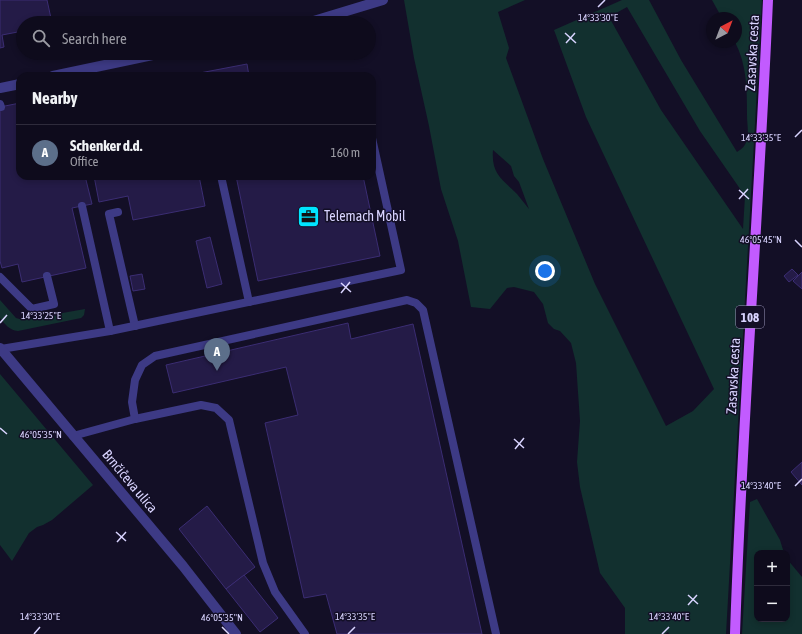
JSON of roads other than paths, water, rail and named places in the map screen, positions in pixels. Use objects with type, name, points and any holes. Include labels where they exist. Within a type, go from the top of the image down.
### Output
[{"type":"main road","name":"Zasavska cesta","points":[[735,634],[748,357],[763,114],[768,0]]},
{"type":"street","points":[[330,16],[383,0]]},
{"type":"street","points":[[72,72],[129,60]]},
{"type":"street","points":[[0,88],[16,85]]},
{"type":"street","name":"Brnčičeva ulica","points":[[1,348],[183,566],[236,634]]},
{"type":"lane","points":[[1,348],[110,331],[401,270],[376,156]]},
{"type":"lane","points":[[223,180],[249,302]]},
{"type":"lane","points":[[82,206],[110,331]]},
{"type":"lane","points":[[118,212],[109,214],[134,326]]},
{"type":"lane","points":[[0,278],[32,309],[54,304],[47,276]]},
{"type":"lane","points":[[135,419],[132,402],[135,380],[142,365],[155,356],[407,300],[416,304],[423,310],[496,634]]},
{"type":"lane","points":[[73,436],[135,419],[201,405],[216,408],[229,420],[263,563],[275,592],[305,634]]},
{"type":"place","name":"Telemach Mobil","points":[[308,216]]},
{"type":"place","name":"Schenker d.d.","points":[[217,371]]}]
